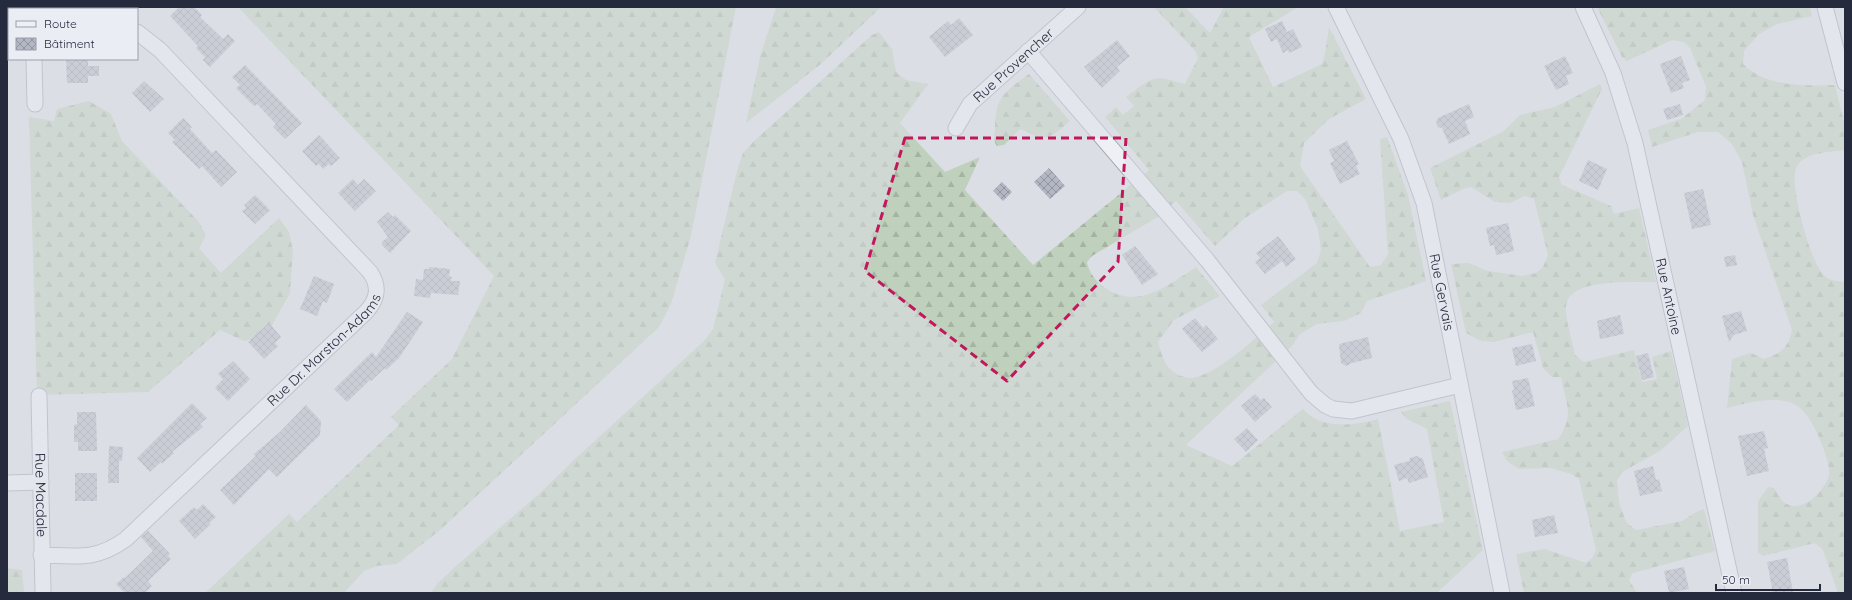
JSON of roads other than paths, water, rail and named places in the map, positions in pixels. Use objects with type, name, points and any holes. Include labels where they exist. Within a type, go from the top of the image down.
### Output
[{"type":"street","name":"Rue Provencher","points":[[956,128],[970,104],[1078,7]]},
{"type":"street","name":"Rue Gervais","points":[[1336,7],[1401,140],[1424,203],[1502,593]]},
{"type":"street","name":"Rue Antoine","points":[[1583,7],[1613,73],[1635,143],[1734,593]]},
{"type":"street","points":[[1825,7],[1845,83]]},
{"type":"street","name":"Rue Dr. Marston-Adams","points":[[41,555],[93,556],[110,550],[122,542],[366,312],[372,306],[376,297],[377,288],[375,279],[370,272],[160,50],[138,33]]},
{"type":"street","points":[[1028,51],[1175,223],[1311,393],[1325,405],[1333,409],[1352,411],[1460,384]]},
{"type":"street","points":[[34,60],[35,104]]},
{"type":"street","name":"Rue Macdale","points":[[39,396],[41,555],[43,593]]},
{"type":"street","points":[[7,483],[41,482]]}]
